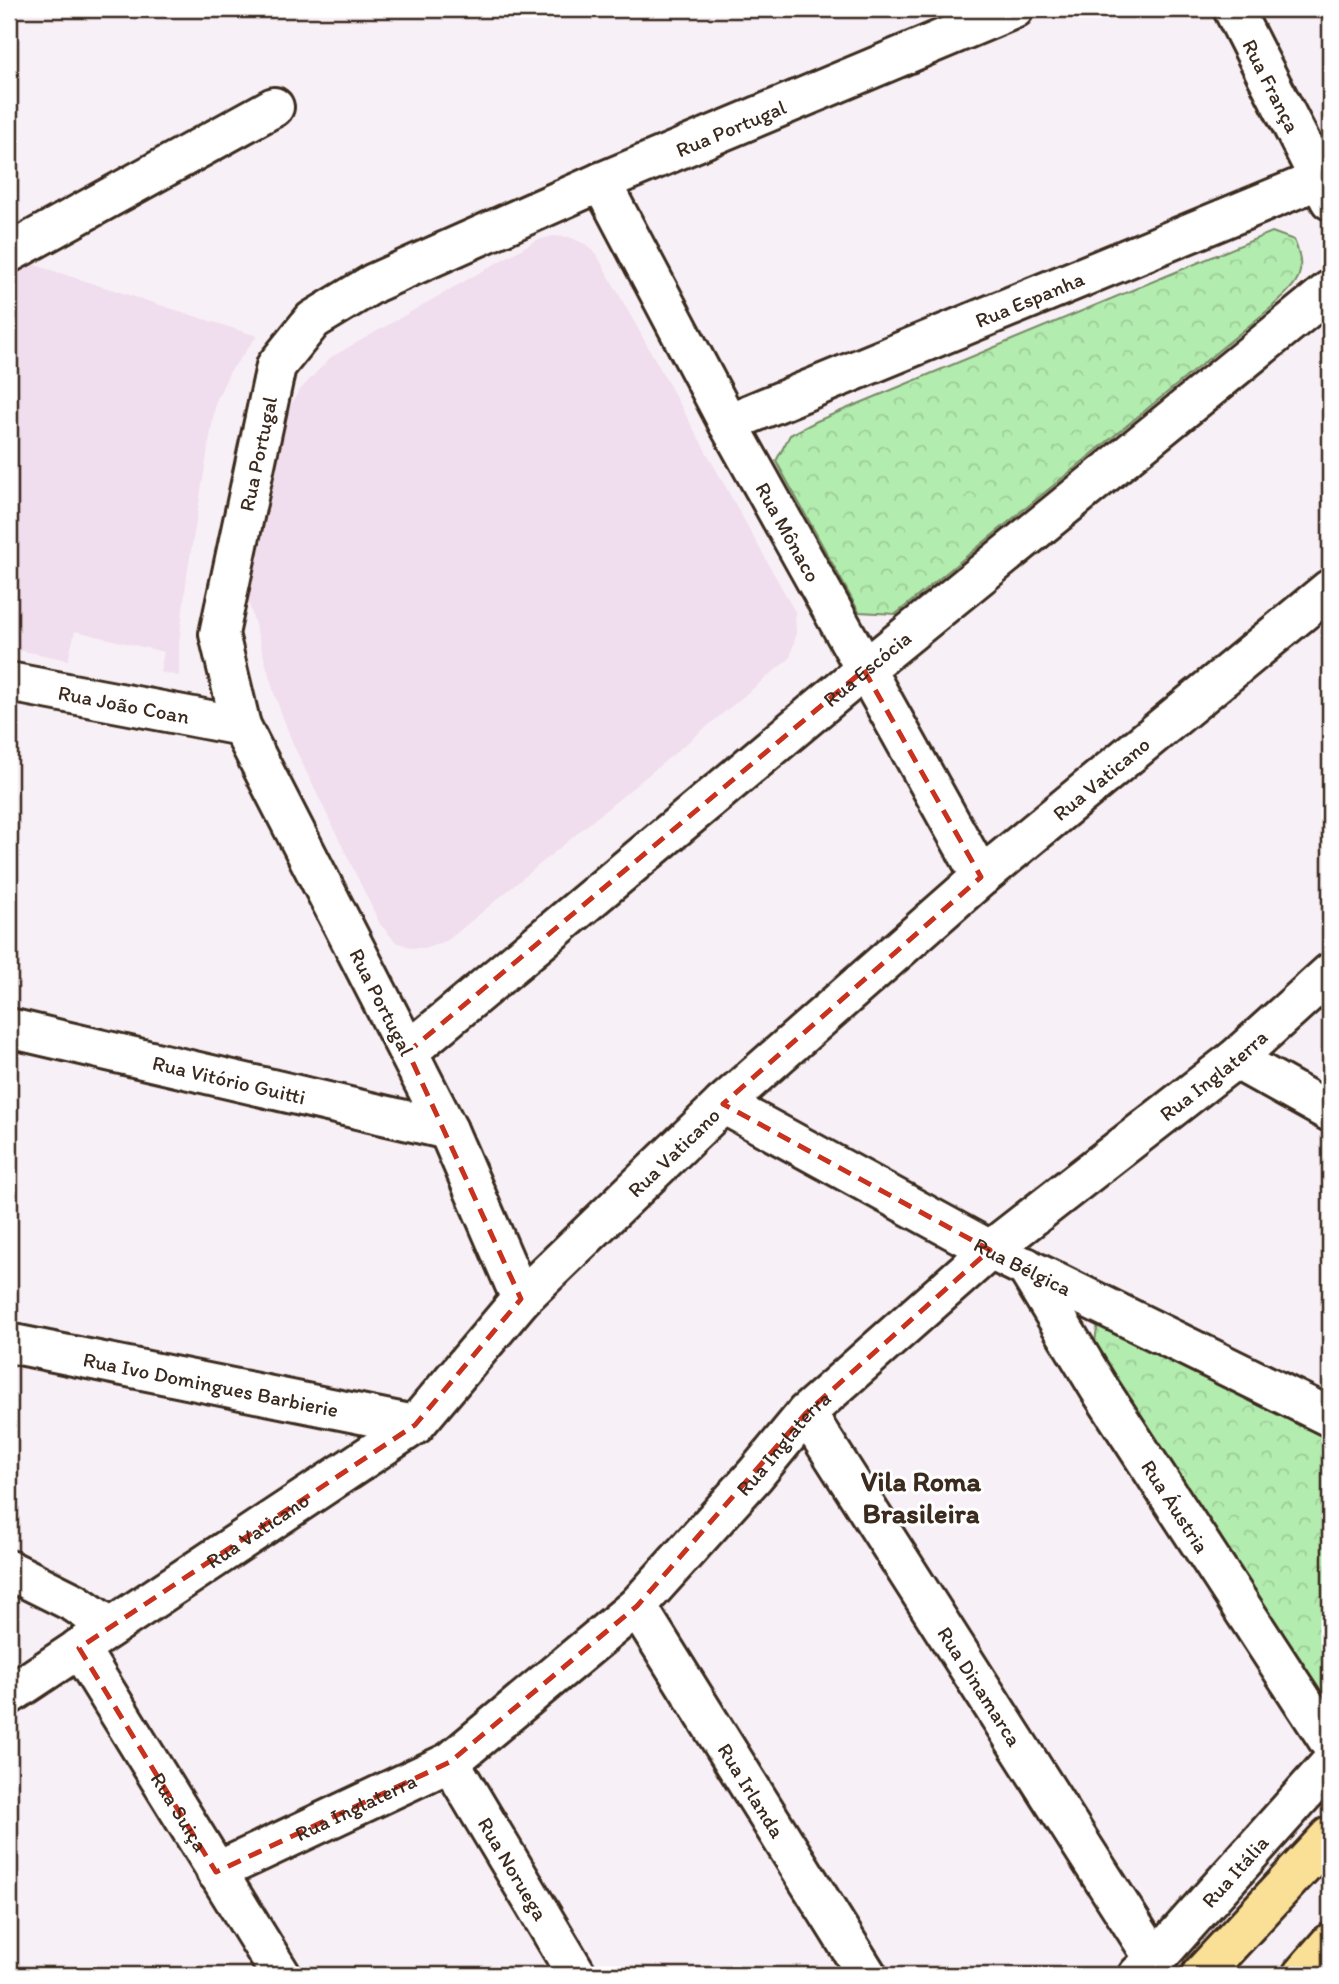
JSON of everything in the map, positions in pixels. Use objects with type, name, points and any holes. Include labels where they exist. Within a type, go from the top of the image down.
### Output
[{"type":"main road","points":[[1201,1975],[1330,1836]]},
{"type":"main road","points":[[1302,1975],[1330,1943]]},
{"type":"street","name":"Rua Portugal","points":[[521,1299],[448,1130],[241,726],[219,634],[276,366],[313,320],[374,283],[601,182],[1014,9]]},
{"type":"street","name":"Rua França","points":[[1233,9],[1326,185]]},
{"type":"street","points":[[9,253],[274,107]]},
{"type":"street","name":"Rua Mônaco","points":[[601,182],[728,423],[981,877]]},
{"type":"street","name":"Rua Espanha","points":[[728,423],[1326,185]]},
{"type":"street","name":"Rua Escócia","points":[[408,1052],[864,670],[1330,290]]},
{"type":"street","name":"Rua Vaticano","points":[[9,1695],[415,1425],[521,1299],[723,1104],[981,877],[1330,589]]},
{"type":"street","name":"Rua João Coan","points":[[9,682],[241,726]]},
{"type":"street","name":"Rua Inglaterra","points":[[216,1872],[450,1762],[637,1606],[755,1475],[806,1413],[990,1250],[1235,1059],[1330,973]]},
{"type":"street","name":"Rua Vitório Guitti","points":[[9,1028],[448,1130]]},
{"type":"street","points":[[1235,1059],[1330,1112]]},
{"type":"street","name":"Rua Bélgica","points":[[723,1104],[990,1250],[1330,1417]]},
{"type":"street","name":"Rua Áustria","points":[[1026,1267],[1098,1388],[1330,1743]]},
{"type":"street","name":"Rua Ivo Domingues Barbierie","points":[[9,1343],[415,1425]]},
{"type":"street","name":"Rua Dinamarca","points":[[806,1413],[1147,1968]]},
{"type":"street","points":[[9,1570],[75,1603],[110,1628]]},
{"type":"street","name":"Rua Irlanda","points":[[637,1606],[866,1975]]},
{"type":"street","name":"Rua Suiça","points":[[79,1648],[281,1975]]},
{"type":"street","name":"Rua Noruega","points":[[450,1762],[577,1975]]},
{"type":"street","name":"Rua Itália","points":[[1147,1968],[1330,1764]]},
{"type":"highlighted area","points":[[864,670],[981,877],[723,1104],[990,1250],[806,1413],[637,1606],[450,1762],[216,1872],[79,1648],[415,1425],[521,1299],[408,1052]]},
{"type":"shaded area","points":[[553,236],[569,237],[585,244],[597,255],[795,612],[796,635],[790,658],[448,940],[427,948],[412,948],[396,942],[380,924],[293,744],[275,696],[248,600],[275,436],[298,392],[330,358],[537,240]]},
{"type":"shaded area","points":[[16,259],[257,336],[229,373],[216,401],[187,575],[179,643],[179,676],[160,672],[164,652],[75,631],[68,660],[9,648],[9,263]]},
{"type":"green space","points":[[1272,232],[1294,240],[1300,270],[1294,284],[1272,307],[896,614],[859,612],[776,461],[790,435],[817,421]]},
{"type":"green space","points":[[1110,1321],[1330,1429],[1330,1702],[1322,1696],[1093,1356],[1097,1328]]},
{"type":"district","name":"Vila Roma Brasileira","points":[[921,1497]]}]
